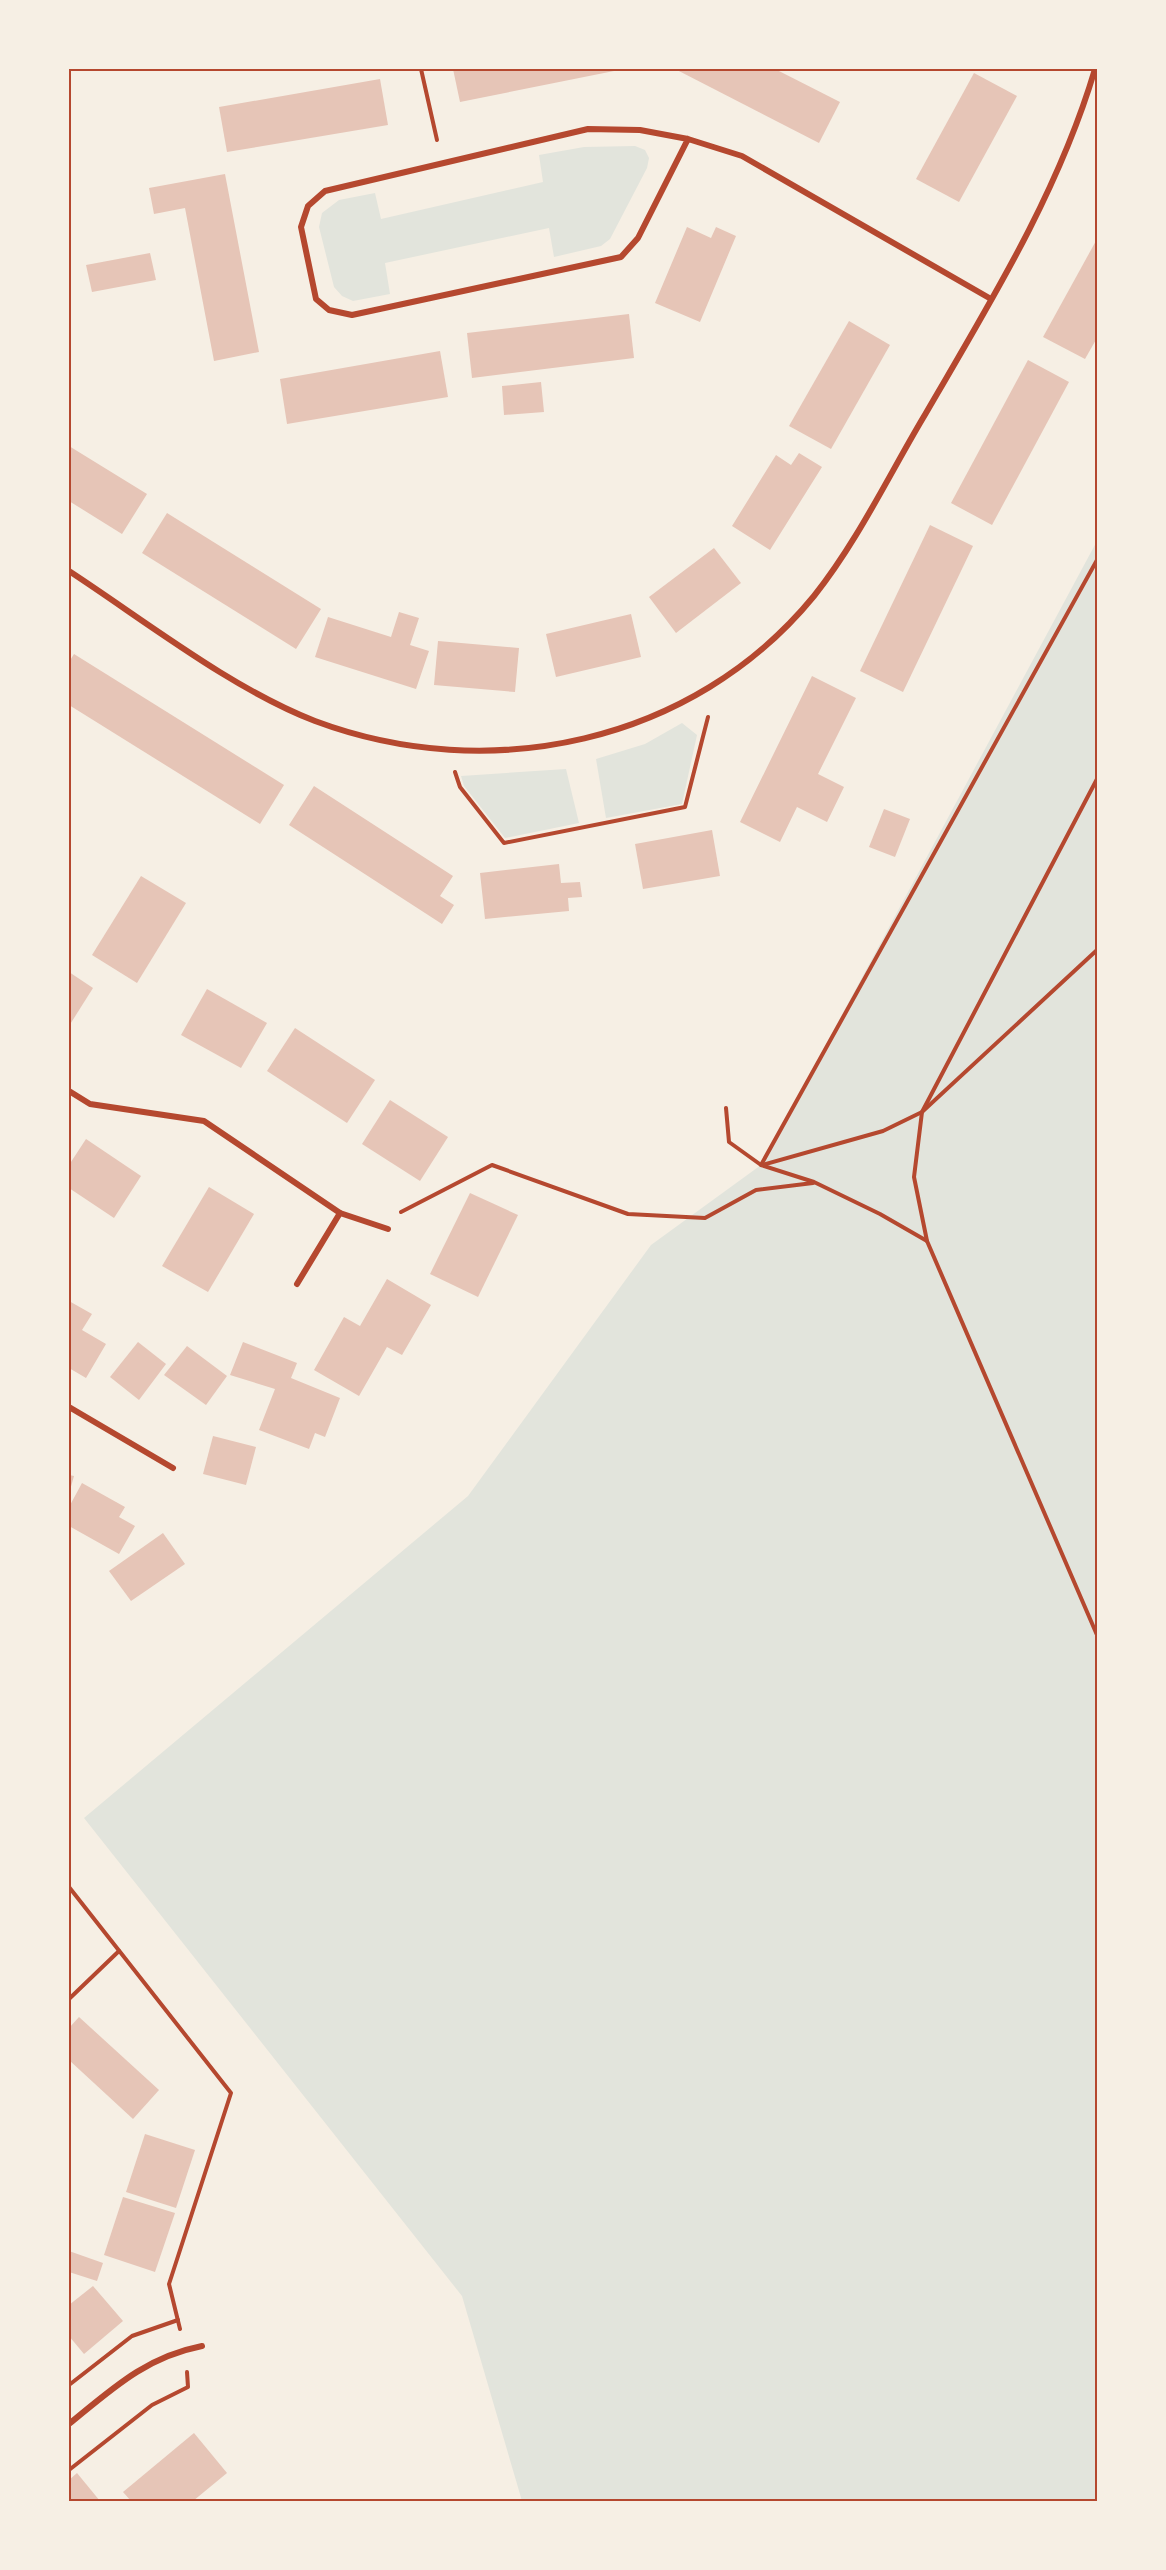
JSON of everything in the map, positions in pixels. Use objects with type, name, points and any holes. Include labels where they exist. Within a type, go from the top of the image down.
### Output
[{"type":"street","points":[[69,571],[241,684],[313,720],[382,742],[450,752],[524,750],[607,733],[647,718],[718,680],[770,642],[813,597],[843,554],[991,299],[1056,176],[1095,69]]},
{"type":"street","points":[[688,139],[638,238],[621,257],[351,315],[329,310],[316,299],[301,227],[308,206],[324,191],[588,129],[640,130],[688,139],[742,156],[991,299]]},
{"type":"street","points":[[69,1091],[90,1104],[204,1121],[340,1213],[388,1229]]},
{"type":"street","points":[[297,1284],[340,1213]]},
{"type":"street","points":[[69,1407],[173,1468]]},
{"type":"street","points":[[69,2424],[145,2365],[185,2349],[202,2346]]},
{"type":"path","points":[[421,69],[442,162]]},
{"type":"path","points":[[761,1165],[1097,560]]},
{"type":"path","points":[[450,752],[460,787],[504,843],[686,807],[708,717]]},
{"type":"path","points":[[1097,778],[922,1112],[914,1177],[927,1241],[1097,1635]]},
{"type":"path","points":[[761,1165],[883,1131],[922,1112],[1097,950]]},
{"type":"path","points":[[726,1108],[729,1142],[761,1165],[814,1182],[880,1214],[927,1241]]},
{"type":"path","points":[[375,1225],[492,1165],[628,1214],[639,1215],[705,1218],[756,1190],[814,1182]]},
{"type":"path","points":[[69,1887],[231,2092],[169,2284],[185,2349],[188,2387],[152,2405],[69,2470]]},
{"type":"path","points":[[69,1999],[119,1951]]},
{"type":"path","points":[[69,2385],[132,2336],[178,2320]]},
{"type":"shaded area","points":[[635,146],[645,150],[649,158],[647,168],[610,239],[601,246],[554,257],[549,228],[385,263],[390,294],[353,301],[342,296],[334,287],[319,227],[322,213],[339,200],[375,193],[381,219],[543,182],[539,155],[584,147]]},
{"type":"shaded area","points":[[1097,541],[1097,2501],[522,2501],[462,2296],[84,1818],[468,1496],[651,1245],[761,1165]]},
{"type":"shaded area","points":[[682,723],[697,735],[682,804],[606,818],[596,759],[645,744]]},
{"type":"shaded area","points":[[566,769],[579,823],[505,838],[464,786],[461,776]]},
{"type":"building","points":[[453,69],[619,69],[619,70],[460,102]]},
{"type":"building","points":[[675,69],[775,69],[840,102],[819,143]]},
{"type":"building","points":[[974,73],[1017,96],[959,202],[916,179]]},
{"type":"building","points":[[380,79],[388,125],[227,152],[219,107]]},
{"type":"building","points":[[225,174],[259,352],[214,361],[185,208],[154,214],[149,188]]},
{"type":"building","points":[[687,227],[711,238],[716,227],[736,236],[700,322],[655,303]]},
{"type":"building","points":[[1097,239],[1097,338],[1085,359],[1043,337]]},
{"type":"building","points":[[150,253],[156,280],[92,292],[86,265]]},
{"type":"building","points":[[629,314],[634,358],[472,378],[467,333]]},
{"type":"building","points":[[849,321],[890,345],[831,449],[789,426]]},
{"type":"building","points":[[440,351],[448,397],[287,424],[280,379]]},
{"type":"building","points":[[1028,360],[1069,382],[992,525],[951,503]]},
{"type":"building","points":[[541,382],[544,412],[504,415],[502,386]]},
{"type":"building","points":[[69,446],[147,494],[122,534],[69,501]]},
{"type":"building","points":[[799,453],[822,467],[770,550],[732,526],[776,455],[791,465]]},
{"type":"building","points":[[167,513],[321,609],[296,649],[142,553]]},
{"type":"building","points":[[930,525],[973,546],[903,692],[860,671]]},
{"type":"building","points":[[714,548],[741,583],[676,633],[649,597]]},
{"type":"building","points":[[399,612],[419,618],[410,645],[429,651],[416,689],[315,657],[328,617],[391,637]]},
{"type":"building","points":[[631,614],[641,657],[556,677],[546,634]]},
{"type":"building","points":[[438,641],[519,648],[515,692],[434,685]]},
{"type":"building","points":[[74,654],[284,785],[260,824],[69,705],[69,662]]},
{"type":"building","points":[[812,676],[856,698],[818,774],[844,787],[827,822],[797,807],[780,842],[740,822]]},
{"type":"building","points":[[314,786],[453,876],[440,896],[454,905],[442,924],[289,825]]},
{"type":"building","points":[[884,809],[910,819],[895,857],[869,847]]},
{"type":"building","points":[[712,830],[720,876],[643,889],[635,844]]},
{"type":"building","points":[[559,864],[561,883],[580,882],[582,897],[568,898],[569,911],[485,919],[480,873]]},
{"type":"building","points":[[141,876],[186,903],[137,983],[92,955]]},
{"type":"building","points":[[69,972],[93,988],[69,1026]]},
{"type":"building","points":[[207,989],[267,1023],[241,1068],[181,1035]]},
{"type":"building","points":[[295,1028],[375,1080],[347,1123],[267,1071]]},
{"type":"building","points":[[390,1100],[448,1137],[420,1181],[362,1144]]},
{"type":"building","points":[[86,1139],[141,1176],[114,1218],[69,1188],[69,1165]]},
{"type":"building","points":[[209,1187],[254,1214],[208,1292],[162,1266]]},
{"type":"building","points":[[470,1193],[518,1215],[478,1297],[430,1274]]},
{"type":"building","points":[[387,1279],[431,1305],[402,1355],[387,1347],[359,1396],[314,1370],[344,1317],[360,1326]]},
{"type":"building","points":[[69,1301],[92,1314],[82,1330],[106,1344],[86,1378],[69,1368]]},
{"type":"building","points":[[138,1342],[166,1364],[139,1400],[110,1377]]},
{"type":"building","points":[[243,1342],[297,1363],[291,1378],[340,1398],[325,1437],[315,1433],[309,1449],[259,1430],[275,1389],[230,1375]]},
{"type":"building","points":[[187,1346],[227,1376],[206,1405],[164,1375]]},
{"type":"building","points":[[213,1436],[256,1447],[246,1485],[203,1474]]},
{"type":"building","points":[[69,1475],[74,1476],[70,1490],[69,1490]]},
{"type":"building","points":[[82,1483],[125,1507],[119,1517],[135,1526],[119,1554],[69,1526],[69,1507]]},
{"type":"building","points":[[163,1533],[185,1564],[131,1601],[109,1571]]},
{"type":"building","points":[[79,2017],[159,2090],[133,2119],[69,2060],[69,2028]]},
{"type":"building","points":[[145,2134],[195,2150],[176,2208],[126,2192]]},
{"type":"building","points":[[123,2197],[175,2213],[155,2272],[104,2255]]},
{"type":"building","points":[[69,2251],[103,2263],[97,2281],[69,2272]]},
{"type":"building","points":[[93,2286],[123,2321],[84,2354],[69,2336],[69,2305]]},
{"type":"building","points":[[194,2433],[227,2473],[193,2501],[131,2501],[123,2492]]},
{"type":"building","points":[[77,2473],[100,2501],[69,2501],[69,2480]]}]
